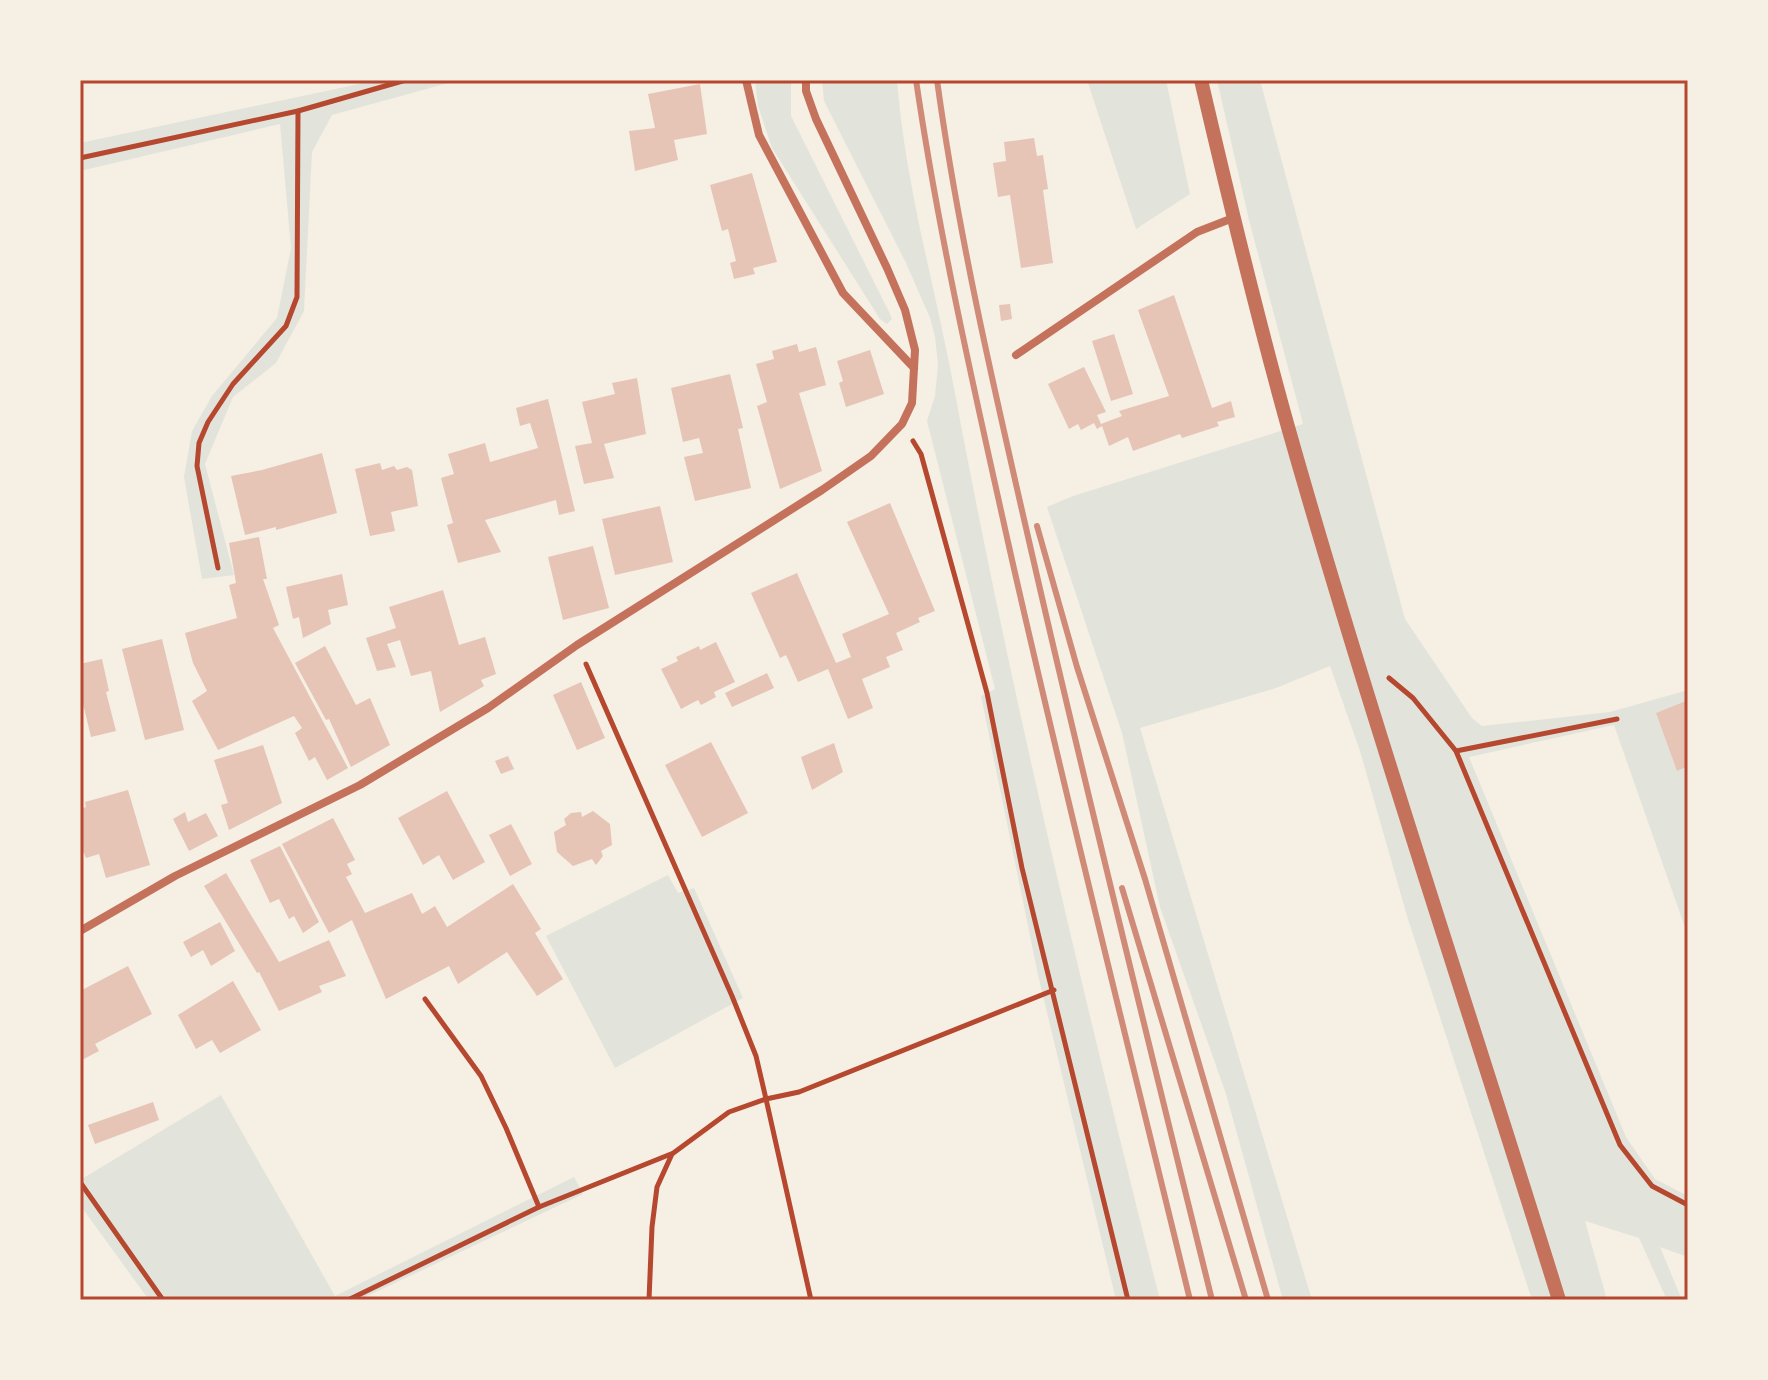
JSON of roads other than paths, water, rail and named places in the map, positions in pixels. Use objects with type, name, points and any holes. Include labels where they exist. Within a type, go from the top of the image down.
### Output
[{"type":"street","points":[[746,80],[759,135],[843,293],[914,368]]},
{"type":"street","points":[[80,931],[175,876],[360,785],[488,708],[577,645],[822,490],[871,456],[902,424],[912,403],[915,350],[905,310],[822,133],[806,91],[806,80]]},
{"type":"street","points":[[1201,80],[1233,218],[1289,429],[1364,680],[1559,1300]]},
{"type":"street","points":[[1016,355],[1197,232],[1233,218]]},
{"type":"railway","points":[[916,80],[946,254],[1008,542],[1190,1300]]},
{"type":"railway","points":[[937,80],[967,259],[1005,436],[1098,835],[1212,1300]]},
{"type":"railway","points":[[1037,526],[1077,667],[1145,879],[1268,1300]]},
{"type":"railway","points":[[1122,888],[1246,1300]]}]
